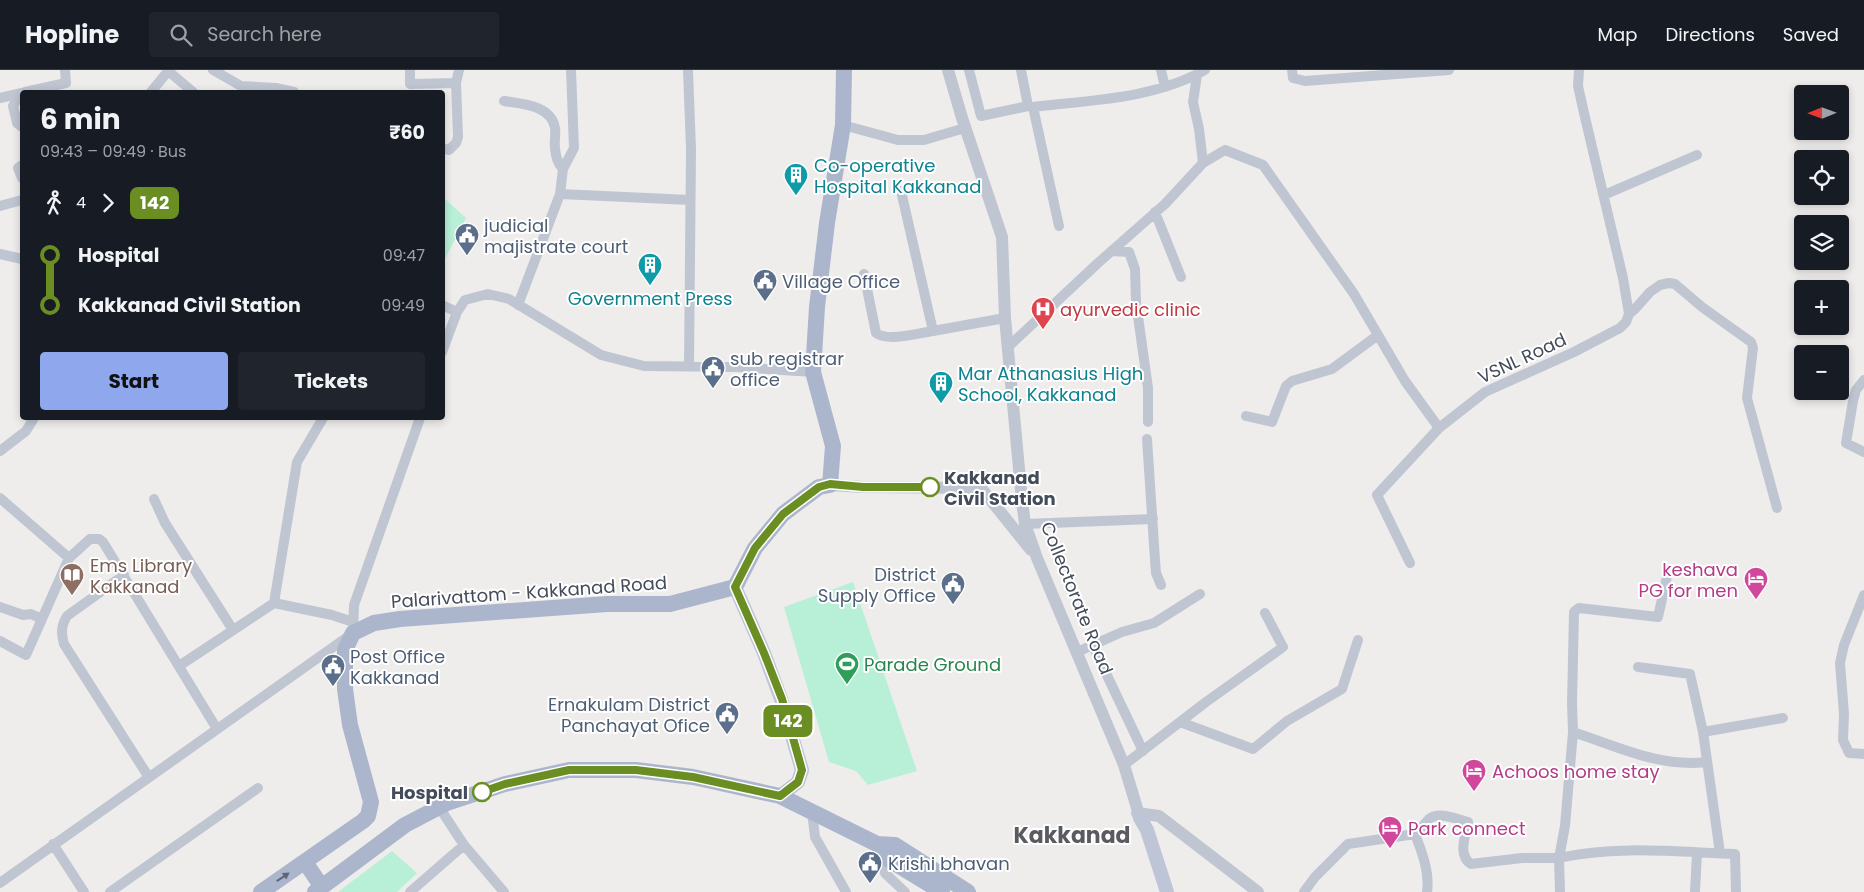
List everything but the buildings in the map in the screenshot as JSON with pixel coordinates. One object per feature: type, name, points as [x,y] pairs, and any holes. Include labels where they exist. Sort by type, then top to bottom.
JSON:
[{"type":"main road","points":[[780,796],[798,782],[802,770],[782,699],[735,587],[755,548],[783,514],[819,487],[830,484],[833,446],[813,372],[821,279],[843,125],[844,70]]},
{"type":"main road","name":"Palarivattom - Kakkanad Road","points":[[353,628],[400,619],[607,604],[670,604],[735,587]]},
{"type":"main road","points":[[261,892],[368,816],[370,809],[369,791],[355,747],[345,689],[345,650],[353,628]]},
{"type":"main road","points":[[305,862],[321,890],[405,825],[439,807],[505,784],[569,770],[636,770],[693,777],[780,796],[877,844],[896,845],[968,892]]},
{"type":"main road","points":[[1140,814],[1141,832],[1161,892]]},
{"type":"main road","name":"Collectorate Road","points":[[1140,814],[1167,892]]},
{"type":"main road","points":[[877,844],[886,858],[942,892]]},
{"type":"street","points":[[35,90],[66,83],[64,70]]},
{"type":"street","points":[[153,90],[168,70],[191,90]]},
{"type":"street","points":[[213,70],[241,86],[285,90]]},
{"type":"street","points":[[410,70],[410,84],[456,83]]},
{"type":"street","points":[[445,149],[449,150],[456,143],[458,137],[456,83],[459,70]]},
{"type":"street","points":[[518,305],[560,194],[563,169],[574,148],[570,70]]},
{"type":"street","points":[[688,70],[691,149],[690,366]]},
{"type":"street","name":"Collectorate Road","points":[[948,70],[965,128],[1002,237],[1005,318],[1025,524],[1037,558],[1124,765],[1140,814]]},
{"type":"street","points":[[969,70],[981,116],[1030,106],[1134,94],[1165,87],[1201,72]]},
{"type":"street","points":[[1021,70],[1059,226]]},
{"type":"street","points":[[1161,70],[1165,87]]},
{"type":"street","points":[[1292,70],[1293,78],[1305,81],[1449,70]]},
{"type":"street","points":[[1579,70],[1578,86],[1623,278],[1629,314]]},
{"type":"street","points":[[1201,72],[1193,102],[1199,129],[1203,163]]},
{"type":"street","points":[[0,98],[20,93]]},
{"type":"street","points":[[20,96],[13,106],[17,123],[20,125]]},
{"type":"street","points":[[504,101],[542,110],[551,118],[555,129],[554,142],[557,163],[563,169]]},
{"type":"street","points":[[843,125],[898,140],[924,140],[965,128]]},
{"type":"street","points":[[1008,347],[1155,212],[1203,163],[1225,150],[1263,165],[1354,294],[1405,381],[1439,428]]},
{"type":"street","points":[[1604,195],[1697,155]]},
{"type":"street","points":[[901,191],[934,331]]},
{"type":"street","points":[[560,194],[690,200]]},
{"type":"street","points":[[0,206],[20,201]]},
{"type":"street","points":[[1155,212],[1181,277]]},
{"type":"street","points":[[1112,251],[1129,252],[1135,269],[1136,302],[1148,388],[1148,422]]},
{"type":"street","points":[[0,254],[20,258]]},
{"type":"street","points":[[864,274],[876,333],[881,337],[934,331],[1005,318]]},
{"type":"street","name":"VSNL Road","points":[[1410,563],[1377,495],[1439,428],[1485,392],[1574,352],[1620,328],[1626,322],[1629,314],[1636,309],[1650,292],[1660,285],[1669,283],[1675,284],[1702,307],[1751,342],[1753,348],[1747,398],[1776,508]]},
{"type":"street","points":[[445,344],[457,312],[465,300],[488,294],[509,299],[601,355],[644,366],[736,366],[813,372]]},
{"type":"street","points":[[445,306],[457,312]]},
{"type":"street","points":[[1246,416],[1272,422],[1286,386],[1292,381],[1332,369],[1378,335]]},
{"type":"street","points":[[1864,380],[1856,390],[1846,442],[1864,452]]},
{"type":"street","points":[[0,451],[26,431],[33,420]]},
{"type":"street","points":[[274,603],[297,462],[322,420]]},
{"type":"street","points":[[353,628],[354,605],[419,420]]},
{"type":"street","points":[[1147,439],[1153,518],[1152,532],[1156,573],[1160,585]]},
{"type":"street","points":[[830,484],[863,487],[981,488],[1037,558]]},
{"type":"street","points":[[0,498],[69,558]]},
{"type":"street","points":[[154,499],[166,523],[233,630]]},
{"type":"street","points":[[1025,524],[1153,518]]},
{"type":"street","points":[[0,641],[26,655],[69,558],[90,539],[99,539],[103,542],[216,728]]},
{"type":"street","points":[[1560,892],[1559,858],[1573,732],[1572,695],[1575,610],[1579,608],[1658,617],[1668,572]]},
{"type":"street","points":[[124,576],[67,616],[62,636],[64,644],[148,776]]},
{"type":"street","points":[[1078,652],[1122,632],[1154,623],[1200,594]]},
{"type":"street","points":[[1864,595],[1844,645],[1840,664],[1844,714],[1843,740],[1849,753],[1864,754]]},
{"type":"street","points":[[179,666],[274,603],[332,615],[353,628]]},
{"type":"street","points":[[0,607],[23,615],[31,614],[42,619]]},
{"type":"street","points":[[1124,765],[1283,647],[1265,614]]},
{"type":"street","points":[[0,883],[353,628]]},
{"type":"street","points":[[1180,722],[1253,749],[1287,721],[1342,689],[1358,640]]},
{"type":"street","points":[[1093,646],[1143,751]]},
{"type":"street","points":[[1638,668],[1690,674],[1703,732],[1720,853]]},
{"type":"street","points":[[1703,732],[1783,718]]},
{"type":"street","points":[[1573,732],[1656,760],[1691,764],[1706,762]]},
{"type":"street","points":[[110,892],[258,788]]},
{"type":"street","points":[[439,807],[464,845],[504,892]]},
{"type":"street","points":[[812,812],[814,838],[846,892]]},
{"type":"street","points":[[1140,814],[1159,816],[1258,892]]},
{"type":"street","points":[[1304,892],[1315,877],[1348,844],[1415,834],[1423,828],[1429,819],[1435,816],[1444,816],[1468,822],[1463,850],[1464,857],[1471,864],[1522,858],[1559,858],[1629,851],[1735,854],[1736,892]]},
{"type":"street","points":[[1415,834],[1423,855],[1428,883],[1427,892]]},
{"type":"street","points":[[53,844],[84,892]]},
{"type":"street","points":[[877,844],[885,873],[905,892]]},
{"type":"street","points":[[410,892],[464,845]]},
{"type":"street","points":[[1695,892],[1697,853]]},
{"type":"green space","points":[[445,199],[466,218],[445,259]]},
{"type":"green space","name":"Parade Ground","points":[[853,582],[917,771],[868,785],[856,771],[829,762],[784,607]]},
{"type":"green space","points":[[392,851],[417,873],[397,892],[338,892]]},
{"type":"bus line","name":"142","points":[[482,792],[505,784],[569,770],[636,770],[693,777],[780,796],[798,782],[802,770],[782,699],[735,587],[745,566],[755,548],[783,514],[819,487],[830,484],[863,487],[930,487]]},
{"type":"place","name":"Co-operative Hospital Kakkanad","points":[[796,196]]},
{"type":"place","name":"judicial majistrate court","points":[[467,256]]},
{"type":"place","name":"Government Press","points":[[650,286]]},
{"type":"place","name":"Village Office","points":[[765,302]]},
{"type":"place","name":"ayurvedic clinic","points":[[1043,330]]},
{"type":"place","name":"sub registrar office","points":[[713,389]]},
{"type":"place","name":"Mar Athanasius High School, Kakkanad","points":[[941,404]]},
{"type":"place","name":"Kakkanad Civil Station","points":[[930,487]]},
{"type":"place","name":"Ems Library Kakkanad","points":[[72,596]]},
{"type":"place","name":"keshava PG for men","points":[[1756,600]]},
{"type":"place","name":"District Supply Office","points":[[953,605]]},
{"type":"place","name":"Parade Ground","points":[[847,685]]},
{"type":"place","name":"Post Office Kakkanad","points":[[333,687]]},
{"type":"place","name":"Ernakulam District Panchayat Ofice","points":[[727,735]]},
{"type":"place","name":"Hospital","points":[[482,792]]},
{"type":"place","name":"Achoos home stay","points":[[1474,792]]},
{"type":"place","name":"Park connect","points":[[1390,849]]},
{"type":"place","name":"Krishi bhavan","points":[[870,884]]},
{"type":"district","name":"Kakkanad","points":[[1072,835]]}]
